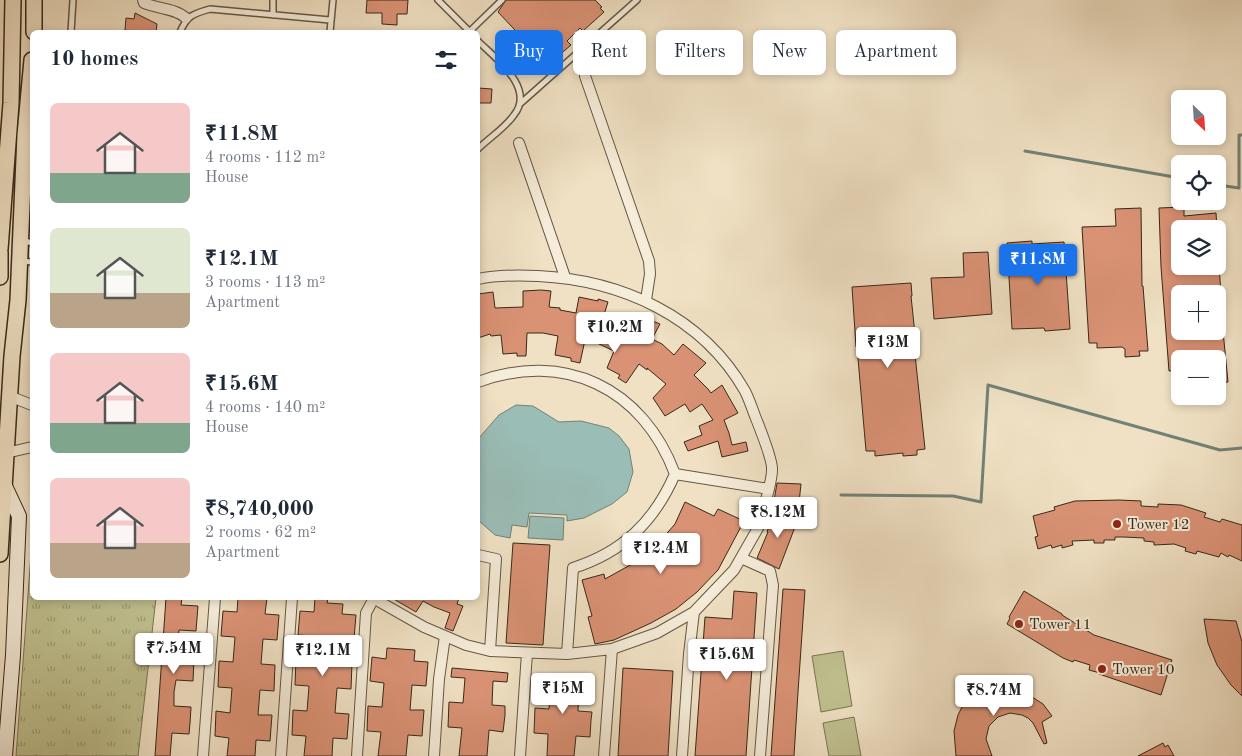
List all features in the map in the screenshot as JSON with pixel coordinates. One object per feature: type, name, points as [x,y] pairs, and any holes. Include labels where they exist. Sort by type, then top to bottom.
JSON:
[{"type":"main road","points":[[0,277],[4,144],[13,0]]},
{"type":"main road","points":[[34,0],[34,30]]},
{"type":"main road","points":[[0,554],[9,396],[26,261],[29,156],[26,135],[30,85]]},
{"type":"street","points":[[143,0],[144,3],[152,6],[179,12],[186,18]]},
{"type":"street","points":[[585,76],[649,261],[650,274],[646,300]]},
{"type":"street","points":[[519,143],[565,277]]},
{"type":"street","points":[[4,144],[29,156]]},
{"type":"street","points":[[378,600],[424,627],[466,645],[490,651],[527,654],[567,654],[612,649],[657,633],[694,612],[734,570],[758,528],[773,469],[746,392],[731,369],[710,345],[681,322],[646,300],[604,285],[565,277],[480,276]]},
{"type":"street","points":[[480,381],[506,374],[536,370],[567,374],[596,384],[623,400],[646,420],[663,446],[675,474],[669,488],[652,515],[631,538],[604,556],[573,568],[567,654]]},
{"type":"street","points":[[9,396],[30,404]]},
{"type":"street","points":[[6,453],[30,447]]},
{"type":"street","points":[[675,474],[769,489]]},
{"type":"street","points":[[4,484],[19,516],[13,655],[5,756]]},
{"type":"street","points":[[480,555],[496,559],[490,651]]},
{"type":"street","points":[[741,558],[770,572],[773,585],[760,756]]},
{"type":"street","points":[[203,756],[215,600]]},
{"type":"street","points":[[282,756],[292,600]]},
{"type":"street","points":[[357,756],[366,614],[374,600]]},
{"type":"street","points":[[682,756],[694,612]]},
{"type":"street","points":[[434,756],[439,680],[445,636]]},
{"type":"street","points":[[604,756],[612,649]]},
{"type":"street","points":[[520,756],[527,654]]},
{"type":"lane","points":[[71,30],[73,0]]},
{"type":"lane","points":[[273,0],[274,15]]},
{"type":"lane","points":[[330,30],[333,0]]},
{"type":"lane","points":[[438,0],[468,30]]},
{"type":"lane","points":[[472,30],[502,0]]},
{"type":"lane","points":[[480,147],[515,115],[521,103],[637,0]]},
{"type":"lane","points":[[181,30],[186,18],[197,12],[210,9],[330,20]]},
{"type":"lane","points":[[480,42],[515,81],[521,93],[521,103]]},
{"type":"green space","points":[[30,568],[30,600],[156,600],[138,756],[16,756]]},
{"type":"green space","points":[[843,651],[852,706],[821,712],[812,656]]},
{"type":"green space","points":[[854,717],[861,756],[829,756],[823,723]]},
{"type":"water","points":[[516,405],[533,406],[559,422],[581,421],[609,428],[619,436],[629,449],[633,472],[627,492],[612,504],[584,518],[567,521],[567,515],[529,513],[527,527],[512,525],[510,538],[495,535],[480,522],[480,437],[499,415]]},
{"type":"water","points":[[530,516],[564,518],[563,540],[528,538]]},
{"type":"building","points":[[367,0],[408,0],[407,14],[397,14],[397,25],[382,24],[382,13],[366,13]]},
{"type":"building","points":[[506,0],[595,0],[604,12],[584,30],[580,28],[573,30],[573,35],[567,41],[571,45],[563,52],[563,30],[515,30],[498,12]]},
{"type":"building","points":[[135,13],[157,24],[156,30],[125,30],[126,18],[134,19]]},
{"type":"building","points":[[480,88],[492,89],[491,103],[480,103]]},
{"type":"building","points":[[1141,208],[1142,286],[1148,351],[1139,351],[1140,356],[1125,357],[1125,349],[1122,347],[1097,348],[1097,343],[1089,343],[1082,227],[1116,226],[1115,209]]},
{"type":"building","points":[[1159,208],[1184,210],[1184,216],[1216,213],[1216,220],[1171,220],[1171,275],[1220,275],[1220,285],[1171,285],[1171,340],[1224,340],[1225,350],[1171,350],[1171,371],[1169,371],[1161,267]]},
{"type":"building","points":[[1032,241],[1032,244],[1064,242],[1070,329],[1045,331],[1044,328],[1012,329],[1007,243]]},
{"type":"building","points":[[988,252],[992,314],[934,319],[931,278],[964,277],[963,253]]},
{"type":"building","points":[[911,283],[916,344],[914,345],[925,449],[917,450],[917,455],[903,456],[903,453],[875,456],[875,451],[866,451],[852,287]]},
{"type":"building","points":[[523,291],[551,291],[549,307],[560,308],[560,310],[576,313],[579,297],[598,301],[598,299],[608,302],[603,318],[629,326],[635,314],[660,324],[652,339],[662,344],[674,355],[683,344],[706,363],[694,375],[711,393],[722,385],[738,413],[724,420],[732,445],[746,442],[748,451],[722,457],[718,441],[688,451],[684,442],[702,435],[699,426],[713,420],[702,404],[690,412],[685,404],[665,416],[653,398],[666,384],[647,368],[647,370],[639,364],[626,383],[618,378],[620,375],[607,368],[614,351],[597,343],[585,340],[580,363],[571,361],[571,358],[555,355],[558,336],[543,333],[527,333],[526,356],[517,356],[517,353],[503,354],[501,335],[491,336],[490,334],[480,337],[480,294],[493,292],[495,308],[523,307]]},
{"type":"building","points":[[1226,362],[1228,382],[1226,382]]},
{"type":"building","points":[[777,483],[801,484],[799,503],[774,501]]},
{"type":"building","points":[[1075,501],[1141,501],[1141,506],[1158,507],[1158,504],[1181,505],[1206,513],[1204,517],[1220,522],[1222,519],[1242,525],[1242,561],[1221,553],[1219,557],[1197,551],[1196,554],[1185,551],[1186,548],[1174,544],[1154,545],[1154,542],[1144,541],[1144,538],[1115,537],[1115,540],[1104,540],[1104,543],[1094,543],[1094,540],[1072,541],[1073,545],[1062,548],[1062,545],[1052,548],[1051,545],[1038,549],[1035,537],[1038,536],[1033,516],[1055,510],[1054,507]]},
{"type":"building","points":[[685,502],[714,516],[718,509],[744,521],[718,570],[697,592],[676,609],[614,640],[595,644],[588,617],[592,616],[582,580],[604,574],[605,579],[632,564],[655,547],[675,524]]},
{"type":"building","points":[[775,510],[798,519],[779,569],[757,558]]},
{"type":"building","points":[[513,543],[550,545],[543,645],[506,643]]},
{"type":"building","points":[[783,589],[805,590],[794,756],[771,756]]},
{"type":"building","points":[[734,591],[757,593],[746,756],[695,756],[705,617],[732,619]]},
{"type":"building","points":[[1024,591],[1094,635],[1172,660],[1161,695],[1089,670],[1090,665],[1063,658],[1007,624]]},
{"type":"building","points":[[166,600],[182,600],[181,605],[198,606],[196,631],[179,630],[178,641],[177,657],[194,658],[193,681],[176,680],[174,692],[174,706],[191,707],[189,734],[172,733],[170,756],[155,756]]},
{"type":"building","points":[[238,600],[267,600],[265,614],[279,615],[277,640],[263,639],[261,664],[275,665],[274,691],[260,690],[258,715],[272,715],[270,741],[256,740],[255,756],[227,756],[229,738],[215,736],[216,711],[230,713],[232,688],[218,687],[219,661],[233,662],[235,637],[221,636],[223,611],[237,612]]},
{"type":"building","points":[[315,600],[328,600],[327,603],[343,604],[342,614],[356,615],[354,639],[340,637],[338,662],[352,663],[351,689],[337,688],[335,713],[349,714],[347,739],[333,738],[332,756],[304,756],[306,736],[292,735],[293,710],[307,711],[309,686],[295,685],[296,659],[310,660],[312,636],[298,635],[300,611],[314,612]]},
{"type":"building","points":[[395,600],[458,600],[457,604],[463,606],[453,631],[445,628],[450,613],[423,601],[416,612]]},
{"type":"building","points":[[1204,619],[1236,621],[1242,642],[1242,696],[1231,685],[1217,665],[1208,643]]},
{"type":"building","points":[[387,648],[415,650],[414,661],[428,662],[426,686],[412,685],[410,710],[424,710],[422,736],[408,735],[406,756],[378,756],[381,732],[367,731],[368,706],[382,707],[384,683],[370,681],[372,657],[386,659]]},
{"type":"building","points":[[452,668],[508,673],[507,682],[493,681],[492,705],[505,706],[505,715],[503,732],[489,730],[487,756],[459,756],[462,728],[448,727],[449,702],[463,703],[465,678],[451,677]]},
{"type":"building","points":[[623,668],[673,671],[668,756],[618,756]]},
{"type":"building","points":[[538,675],[594,678],[593,687],[579,686],[578,711],[592,712],[590,737],[576,736],[574,756],[547,756],[548,734],[534,733],[535,708],[549,709],[551,685],[537,684]]},
{"type":"building","points":[[988,683],[991,688],[1009,685],[1010,688],[1021,689],[1021,693],[1029,695],[1043,704],[1052,716],[1042,722],[1047,743],[1044,744],[1033,723],[1028,718],[1010,713],[998,717],[989,726],[986,739],[992,756],[956,756],[954,731],[958,715],[974,693]]},
{"type":"building","points":[[1163,743],[1165,747],[1168,745],[1174,756],[1138,756]]},
{"type":"waterway","points":[[1226,186],[1239,188],[1239,135],[1242,135]]},
{"type":"waterway","points":[[1025,151],[1171,176]]},
{"type":"waterway","points":[[841,495],[953,496],[981,502],[988,385],[1220,450],[1242,448]]},
{"type":"place","name":"Tower 12","points":[[1117,524]]},
{"type":"place","name":"Tower 11","points":[[1019,624]]},
{"type":"place","name":"Tower 10","points":[[1102,669]]}]
